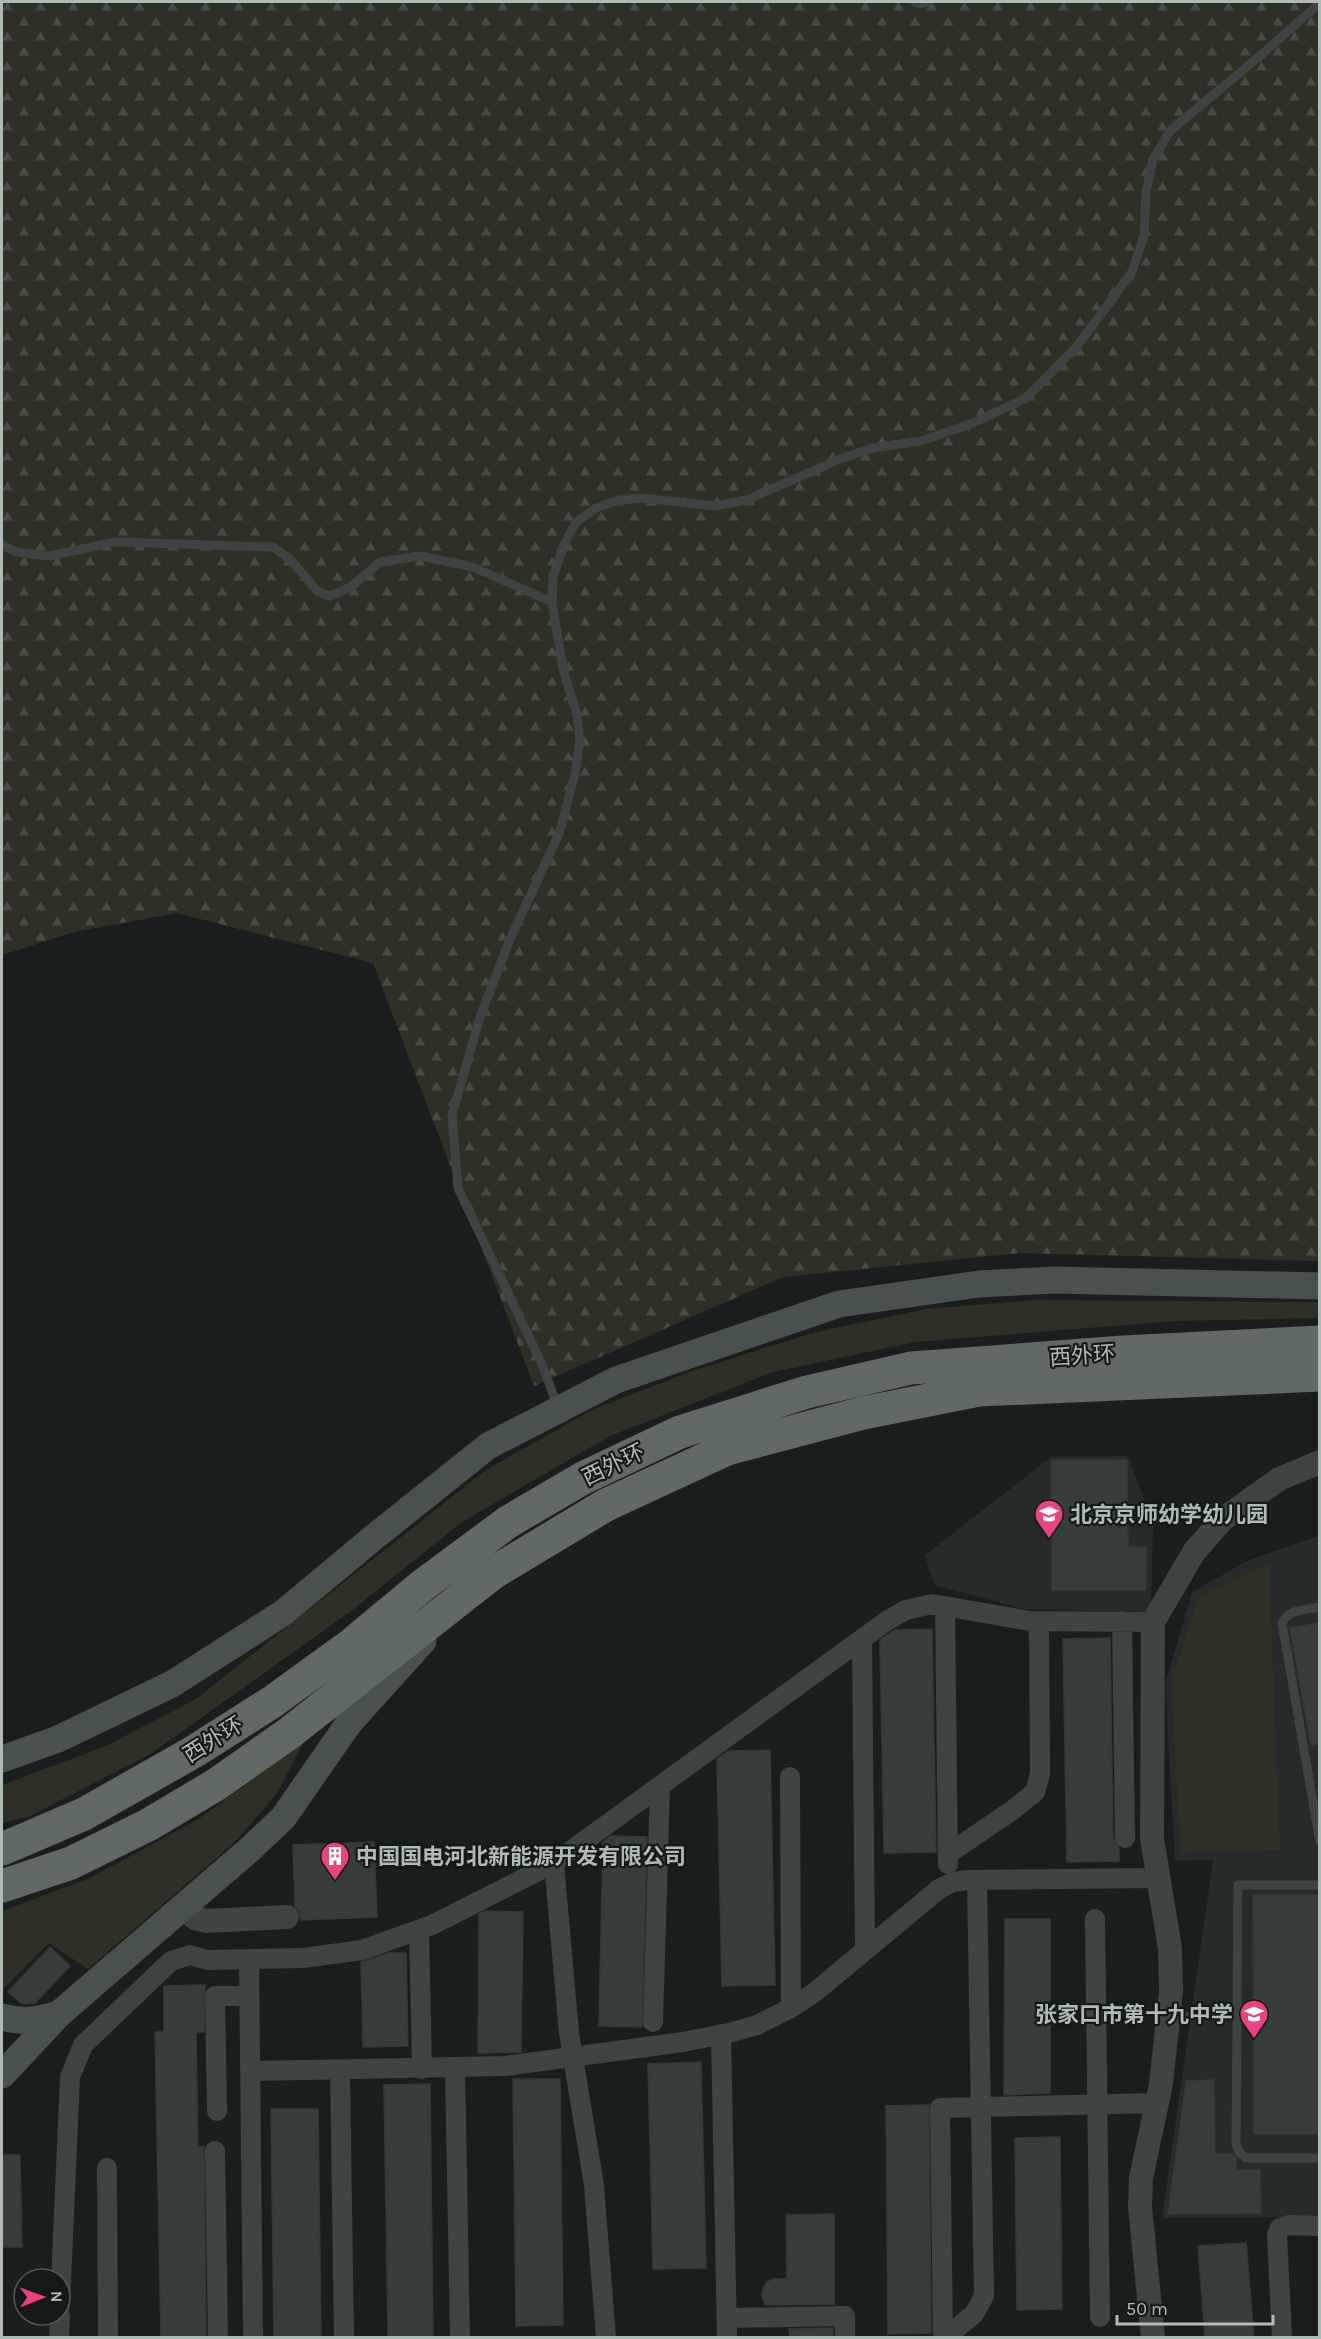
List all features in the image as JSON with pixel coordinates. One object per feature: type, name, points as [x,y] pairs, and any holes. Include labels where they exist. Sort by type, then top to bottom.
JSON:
[{"type":"highway","name":"西外环","points":[[2,1849],[84,1814],[195,1751],[272,1702],[352,1644],[423,1585],[508,1522],[583,1478],[680,1432],[807,1392],[911,1368],[1111,1353],[1320,1342]]},
{"type":"highway","name":"西外环","points":[[4,1885],[71,1863],[148,1825],[217,1784],[288,1734],[484,1580],[508,1564],[606,1505],[727,1449],[863,1413],[979,1390],[1320,1375]]},
{"type":"main road","points":[[8,1754],[58,1739],[172,1684],[283,1613],[488,1446],[616,1380],[839,1304],[979,1284],[1055,1280],[1320,1286]]},
{"type":"main road","points":[[2,2075],[59,2014],[283,1818],[349,1723],[426,1638],[508,1564]]},
{"type":"main road","points":[[2,2017],[18,2021],[36,2020],[59,2014]]},
{"type":"street","points":[[1153,2337],[1140,2207],[1141,2178],[1157,2103],[1169,2017],[1170,1949],[1152,1838],[1153,1622],[1194,1552],[1222,1520],[1279,1479],[1320,1462]]},
{"type":"street","points":[[62,2267],[70,2076],[83,2045],[171,1960],[190,1955],[207,1960],[303,1958],[362,1950],[432,1926],[554,1863],[888,1620],[906,1610],[932,1604],[1039,1621],[1153,1622]]},
{"type":"street","points":[[945,1606],[948,1885]]},
{"type":"street","points":[[948,1854],[1035,1792],[1040,1774],[1039,1621]]},
{"type":"street","points":[[1122,1622],[1125,1838]]},
{"type":"street","points":[[862,1641],[865,1950]]},
{"type":"street","points":[[790,1777],[791,2008]]},
{"type":"street","points":[[652,2022],[660,1787]]},
{"type":"street","points":[[554,1863],[569,2033],[594,2186],[606,2337]]},
{"type":"street","points":[[250,2071],[505,2066],[683,2042],[721,2034],[757,2025],[791,2008],[815,1992],[939,1888],[977,1880],[1159,1878]]},
{"type":"street","points":[[944,2337],[974,2314],[984,2296],[977,1880]]},
{"type":"street","points":[[183,1907],[195,1918],[207,1921],[287,1917]]},
{"type":"street","points":[[1095,1919],[1100,2317]]},
{"type":"street","points":[[419,1930],[422,2068]]},
{"type":"street","points":[[249,1959],[253,2337]]},
{"type":"street","points":[[216,2111],[215,1996],[249,1996]]},
{"type":"street","points":[[721,2034],[727,2328],[845,2316],[845,2337]]},
{"type":"street","points":[[455,2068],[460,2337]]},
{"type":"street","points":[[340,2070],[344,2337]]},
{"type":"street","points":[[944,2337],[940,2108],[1157,2103]]},
{"type":"street","points":[[215,2151],[218,2337]]},
{"type":"street","points":[[107,2168],[108,2337]]},
{"type":"street","points":[[1282,2337],[1277,2235],[1280,2228],[1289,2225],[1320,2226]]},
{"type":"lane","points":[[915,2],[921,4],[926,2]]},
{"type":"lane","points":[[558,1410],[542,1364],[458,1188],[452,1115],[480,1017],[511,937],[559,834],[575,774],[580,740],[578,715],[564,669],[552,602],[553,577],[563,547],[576,522],[596,508],[619,500],[642,498],[715,506],[747,500],[840,459],[873,448],[921,441],[973,423],[1026,398],[1078,345],[1132,272],[1144,236],[1146,192],[1153,159],[1170,131],[1262,55],[1320,3]]},
{"type":"lane","points":[[2,545],[16,552],[49,556],[116,542],[273,548],[291,560],[317,591],[330,596],[351,587],[380,562],[420,556],[473,567],[552,602]]},
{"type":"lane","points":[[1320,1607],[1291,1613],[1282,1623],[1320,1842]]},
{"type":"lane","points":[[1320,1885],[1238,1885],[1236,2145],[1239,2152],[1246,2157],[1320,2158]]},
{"type":"lane","points":[[1169,2017],[1237,2015]]},
{"type":"shaded area","name":"北京京师幼学幼儿园","points":[[1128,1456],[1153,1523],[1151,1612],[1024,1609],[934,1585],[925,1555],[1051,1457]]},
{"type":"shaded area","name":"张家口市第十九中学","points":[[1319,1536],[1319,2217],[1162,2218],[1213,1860],[1175,1861],[1165,1685],[1192,1592],[1249,1560]]},
{"type":"green space","points":[[2,2],[1319,2],[1319,1261],[1020,1253],[783,1277],[534,1386],[373,963],[177,913],[74,932],[2,955]]},
{"type":"green space","points":[[1035,1300],[1319,1302],[1319,1318],[1176,1321],[915,1342],[773,1372],[610,1436],[462,1522],[351,1611],[149,1755],[30,1816],[2,1823],[2,1785],[106,1746],[196,1699],[486,1470],[594,1409],[692,1371],[816,1332],[927,1309]]},
{"type":"green space","points":[[1269,1563],[1280,1850],[1181,1853],[1171,1685],[1198,1597]]},
{"type":"green space","points":[[303,1743],[278,1792],[237,1840],[88,1969],[49,1943],[2,1990],[2,1911],[90,1878],[197,1820]]},
{"type":"building","points":[[1051,1460],[1127,1460],[1128,1547],[1146,1547],[1146,1590],[1052,1590]]},
{"type":"building","points":[[1320,1623],[1320,1744],[1311,1745],[1290,1628]]},
{"type":"building","points":[[932,1629],[936,1852],[884,1853],[880,1640],[895,1630]]},
{"type":"building","points":[[1110,1638],[1113,1838],[1119,1848],[1119,1861],[1067,1862],[1063,1639]]},
{"type":"building","points":[[770,1750],[775,1985],[722,1986],[717,1759],[728,1751]]},
{"type":"building","points":[[611,1836],[647,1837],[642,2027],[599,2026],[603,1842]]},
{"type":"building","name":"中国国电河北新能源开发有限公司","points":[[374,1842],[377,1917],[301,1920],[299,1910],[295,1906],[293,1845]]},
{"type":"building","points":[[1253,1895],[1320,1895],[1320,2134],[1254,2134]]},
{"type":"building","points":[[485,1911],[523,1912],[521,2052],[478,2053],[479,1914]]},
{"type":"building","points":[[1005,1919],[1050,1919],[1050,2093],[1004,2095]]},
{"type":"building","points":[[50,1947],[70,1966],[35,2003],[22,2004],[8,1992]]},
{"type":"building","points":[[389,1953],[406,1953],[408,2046],[363,2047],[361,1962]]},
{"type":"building","points":[[205,1985],[204,2032],[196,2032],[198,2147],[204,2147],[206,2337],[161,2337],[155,2032],[164,2032],[164,1986]]},
{"type":"building","points":[[701,2062],[706,2268],[653,2269],[648,2064]]},
{"type":"building","points":[[513,2079],[560,2079],[563,2325],[516,2326]]},
{"type":"building","points":[[1214,2080],[1215,2154],[1232,2154],[1236,2158],[1236,2170],[1260,2170],[1261,2213],[1168,2214],[1186,2081]]},
{"type":"building","points":[[430,2084],[433,2337],[388,2337],[384,2085]]},
{"type":"building","points":[[929,2105],[931,2333],[888,2334],[886,2106]]},
{"type":"building","points":[[271,2109],[318,2109],[321,2337],[274,2337]]},
{"type":"building","points":[[1060,2137],[1062,2309],[1017,2310],[1015,2138]]},
{"type":"building","points":[[2,2155],[20,2155],[22,2247],[2,2247]]},
{"type":"building","points":[[834,2214],[834,2304],[765,2305],[762,2296],[767,2282],[773,2279],[787,2279],[786,2215]]},
{"type":"building","points":[[1246,2243],[1254,2337],[1205,2337],[1198,2246]]},
{"type":"building","points":[[833,2328],[833,2337],[790,2337],[789,2329]]},
{"type":"place","name":"北京京师幼学幼儿园","points":[[1049,1540]]},
{"type":"place","name":"中国国电河北新能源开发有限公司","points":[[335,1882]]},
{"type":"place","name":"张家口市第十九中学","points":[[1254,2040]]}]
